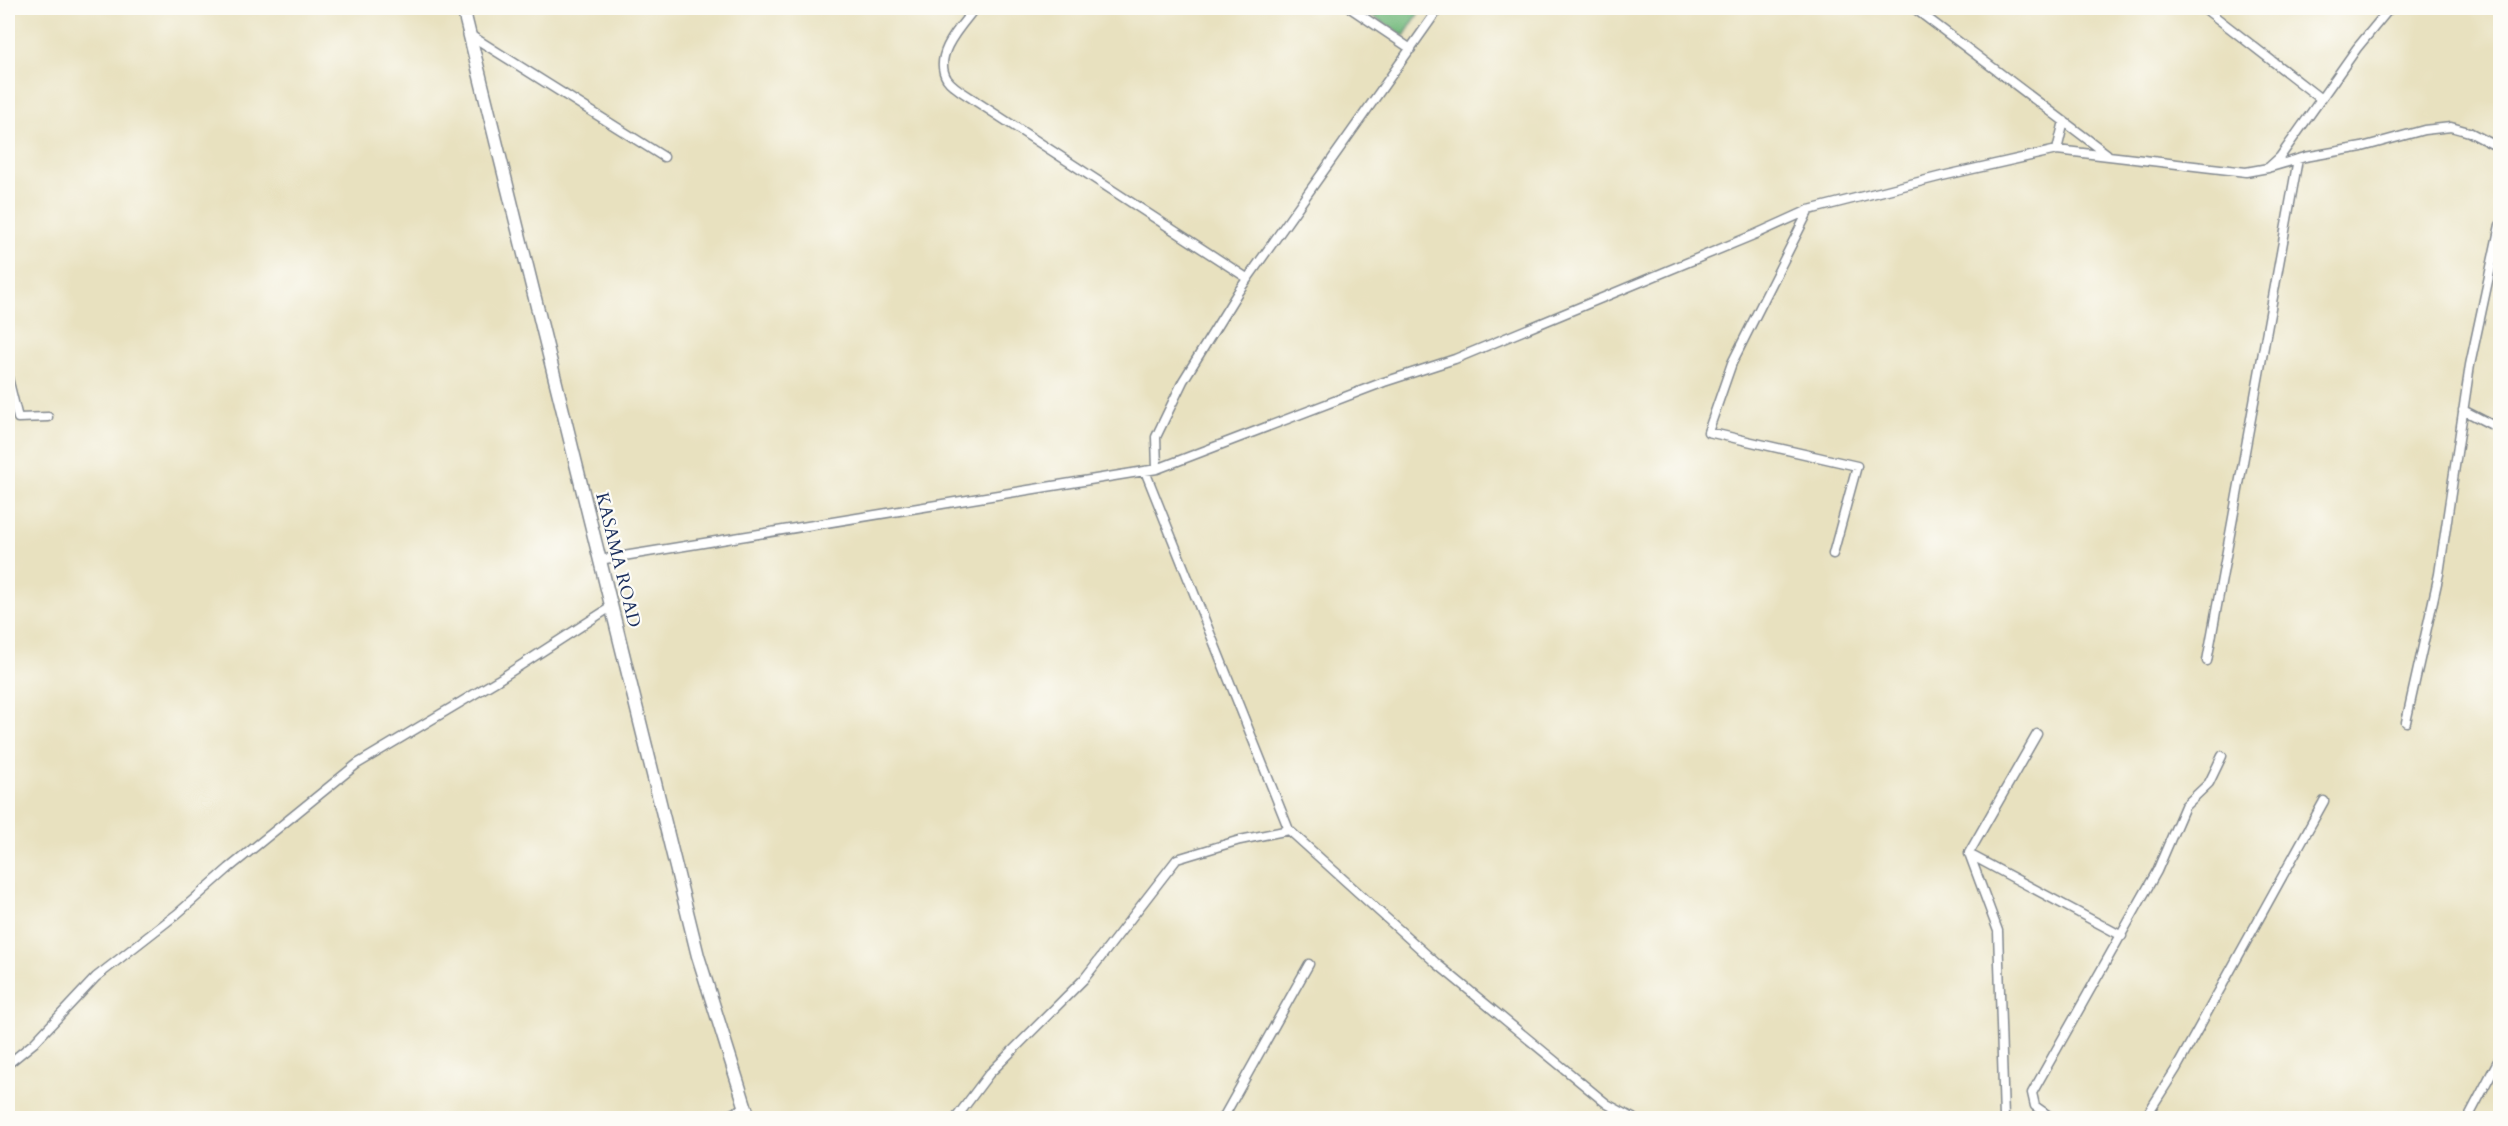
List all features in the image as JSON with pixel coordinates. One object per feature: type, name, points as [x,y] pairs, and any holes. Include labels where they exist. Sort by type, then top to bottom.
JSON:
[{"type":"street","name":"KASAMA ROAD","points":[[463,8],[698,956],[747,1113]]},
{"type":"street","points":[[975,8],[952,39],[943,62],[948,79],[977,102],[1247,278]]},
{"type":"street","points":[[1350,8],[1411,50]]},
{"type":"street","points":[[1157,470],[1156,437],[1164,416],[1183,381],[1247,278],[1439,8]]},
{"type":"street","points":[[1914,8],[2108,154]]},
{"type":"street","points":[[2204,8],[2322,99]]},
{"type":"street","points":[[2268,168],[2280,157],[2386,9]]},
{"type":"street","points":[[470,35],[664,157]]},
{"type":"street","points":[[2057,150],[2064,121]]},
{"type":"street","points":[[598,560],[1157,470],[1384,382],[1455,359],[1809,210],[1931,178],[2057,150],[2108,154],[2246,172],[2362,147],[2424,130],[2451,127],[2469,132],[2500,148]]},
{"type":"street","points":[[2207,661],[2298,159]]},
{"type":"street","points":[[1809,210],[1732,363],[1708,432],[1857,466],[1833,554]]},
{"type":"street","points":[[2406,722],[2439,574],[2470,365],[2500,225]]},
{"type":"street","points":[[8,378],[18,418],[48,417]]},
{"type":"street","points":[[2463,410],[2500,429]]},
{"type":"street","points":[[1145,471],[1289,830],[1436,963],[1606,1104],[1633,1119]]},
{"type":"street","points":[[8,1064],[34,1043],[96,976],[177,914],[229,868],[357,764],[498,680],[611,608]]},
{"type":"street","points":[[1969,854],[2037,735]]},
{"type":"street","points":[[2052,1119],[2035,1106],[2032,1093],[2157,871],[2185,806],[2209,783],[2222,756]]},
{"type":"street","points":[[2145,1119],[2176,1069],[2324,801]]},
{"type":"street","points":[[956,1119],[989,1074],[1084,979],[1177,860],[1240,840],[1289,830]]},
{"type":"street","points":[[1969,854],[2122,936]]},
{"type":"street","points":[[1969,854],[1998,931],[2004,1119]]},
{"type":"street","points":[[1223,1119],[1309,964]]},
{"type":"street","points":[[2468,1119],[2500,1056]]},
{"type":"street","points":[[722,1119],[747,1113]]},
{"type":"green space","points":[[1360,8],[1422,8],[1404,36]]}]
